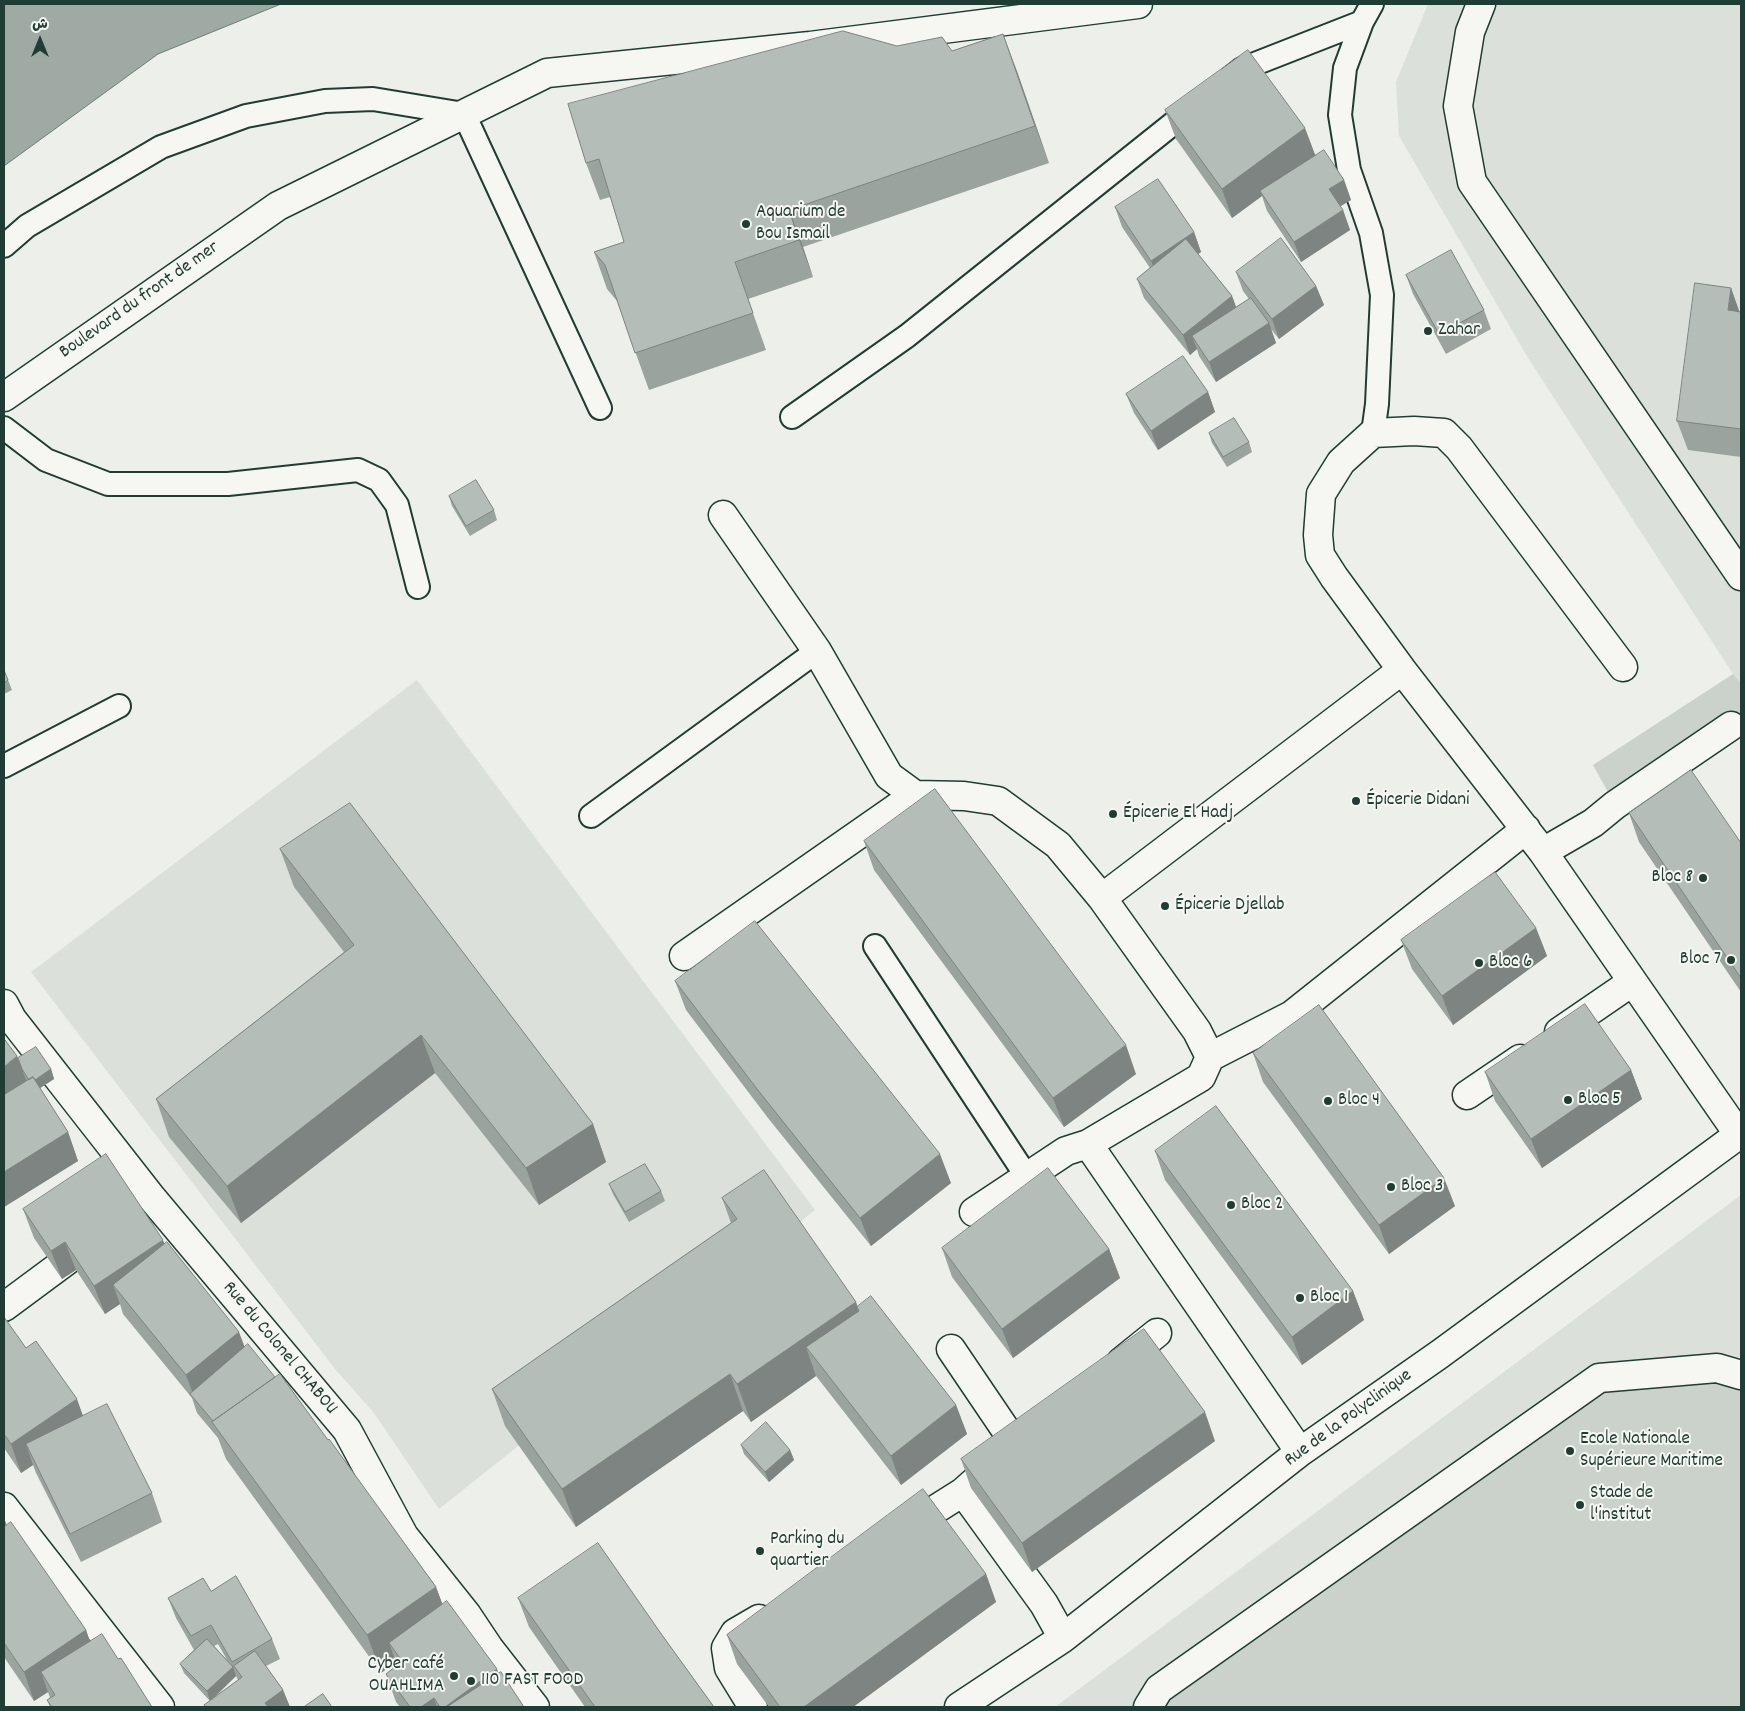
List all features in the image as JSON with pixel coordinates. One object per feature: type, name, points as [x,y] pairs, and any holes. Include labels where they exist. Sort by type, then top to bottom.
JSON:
[{"type":"street","name":"Boulevard du front de mer","points":[[4,397],[278,206],[547,73],[810,46],[1138,4]]},
{"type":"street","points":[[1481,4],[1470,32],[1458,106],[1472,182],[1741,576]]},
{"type":"street","points":[[1623,667],[1459,448],[1444,433],[1414,431],[1373,433],[1341,462],[1321,494],[1318,535],[1320,555],[1402,670],[1543,852],[1740,1134]]},
{"type":"street","points":[[723,515],[817,651],[888,776],[915,795],[964,796],[998,801],[1058,845],[1102,898],[1197,1031],[1210,1057]]},
{"type":"street","points":[[1102,898],[1402,670]]},
{"type":"street","points":[[1543,852],[1593,823],[1615,805],[1731,726]]},
{"type":"street","points":[[684,956],[915,795]]},
{"type":"street","points":[[974,1212],[1066,1151],[1088,1144],[1201,1077],[1210,1057],[1292,1015],[1526,829]]},
{"type":"street","points":[[1467,1095],[1632,982]]},
{"type":"street","name":"Rue du Colonel CHABOU","points":[[6,1016],[144,1204],[347,1430],[404,1536],[468,1615],[489,1648],[535,1707]]},
{"type":"street","name":"Rue de la Polyclinique","points":[[959,1707],[1063,1638],[1300,1452],[1440,1354],[1740,1134]]},
{"type":"street","points":[[1088,1144],[1300,1452]]},
{"type":"street","points":[[4,1307],[105,1232]]},
{"type":"street","points":[[1102,1376],[1157,1333]]},
{"type":"street","points":[[888,1539],[964,1492],[1024,1439],[952,1348]]},
{"type":"street","points":[[1148,1707],[1159,1689],[1599,1378],[1716,1368],[1741,1375]]},
{"type":"street","points":[[964,1492],[1044,1604],[1063,1638]]},
{"type":"street","points":[[4,1507],[160,1707]]},
{"type":"street","points":[[754,1707],[729,1668],[726,1648],[736,1633],[778,1607]]},
{"type":"lane","points":[[792,416],[907,336],[1242,69],[1367,13]]},
{"type":"lane","points":[[1367,13],[1346,68],[1340,115],[1349,170],[1371,233],[1382,295],[1377,404],[1373,433]]},
{"type":"lane","points":[[4,246],[27,226],[161,147],[246,116],[325,101],[373,99],[464,114],[600,408]]},
{"type":"lane","points":[[4,428],[46,460],[108,484],[228,484],[358,470],[379,480],[397,505],[418,587]]},
{"type":"lane","points":[[591,816],[817,651]]},
{"type":"lane","points":[[4,766],[119,706]]},
{"type":"lane","points":[[876,946],[1027,1177]]},
{"type":"shaded area","points":[[4,4],[281,4],[158,54],[4,166]]},
{"type":"shaded area","points":[[1428,4],[1741,4],[1741,683],[1733,674],[1528,358],[1399,136],[1396,82]]},
{"type":"shaded area","points":[[1733,674],[1741,683],[1741,735],[1615,805],[1593,765]]},
{"type":"shaded area","points":[[417,680],[815,1210],[439,1509],[374,1413],[335,1369],[31,972]]},
{"type":"shaded area","name":"Stade de l'institut","points":[[1741,1195],[1741,1707],[1055,1707]]},
{"type":"shaded area","name":"Stade de l'institut","points":[[1741,1374],[1741,1707],[1148,1707],[1599,1378]]},
{"type":"building","name":"Aquarium de Bou Ismail","points":[[843,31],[897,46],[942,37],[952,51],[1003,34],[1035,126],[789,210],[799,240],[735,262],[753,313],[635,353],[605,265],[594,252],[624,242],[599,159],[586,163],[568,104]]},
{"type":"building","points":[[1248,50],[1305,128],[1222,189],[1165,110]]},
{"type":"building","points":[[1324,150],[1344,180],[1329,189],[1343,210],[1294,242],[1260,191]]},
{"type":"building","points":[[1158,179],[1194,232],[1151,261],[1115,207]]},
{"type":"building","points":[[1281,238],[1316,286],[1272,319],[1236,272]]},
{"type":"building","points":[[1186,239],[1232,296],[1183,335],[1137,279]]},
{"type":"building","points":[[1451,250],[1484,310],[1439,334],[1406,275]]},
{"type":"building","points":[[1695,283],[1731,288],[1728,310],[1741,312],[1741,429],[1677,421]]},
{"type":"building","points":[[1251,298],[1269,323],[1209,362],[1192,336]]},
{"type":"building","points":[[1183,356],[1208,392],[1151,431],[1126,394]]},
{"type":"building","points":[[1234,418],[1249,442],[1223,457],[1209,433]]},
{"type":"building","points":[[476,480],[494,510],[466,526],[449,496]]},
{"type":"building","points":[[4,670],[8,680],[4,683]]},
{"type":"building","name":"Bloc 8","points":[[1691,770],[1741,843],[1741,978],[1629,813]]},
{"type":"building","points":[[935,789],[1126,1045],[1053,1098],[864,841]]},
{"type":"building","points":[[350,803],[593,1124],[526,1168],[421,1035],[227,1186],[156,1099],[354,945],[280,849]]},
{"type":"building","points":[[1495,872],[1536,928],[1442,996],[1401,940]]},
{"type":"building","points":[[755,921],[940,1154],[860,1218],[757,1089],[675,981]]},
{"type":"building","points":[[1585,1004],[1631,1070],[1531,1139],[1485,1072]]},
{"type":"building","points":[[1319,1005],[1444,1178],[1379,1225],[1253,1053]]},
{"type":"building","points":[[4,1041],[17,1056],[4,1067]]},
{"type":"building","points":[[36,1047],[51,1069],[35,1080],[33,1077],[29,1080],[18,1058]]},
{"type":"building","points":[[33,1077],[68,1132],[4,1172],[4,1095]]},
{"type":"building","points":[[1216,1106],[1353,1291],[1292,1337],[1155,1151]]},
{"type":"building","points":[[106,1154],[163,1240],[94,1286],[65,1242],[51,1251],[23,1209]]},
{"type":"building","points":[[645,1164],[661,1191],[625,1212],[609,1184]]},
{"type":"building","points":[[1048,1168],[1109,1249],[1002,1329],[942,1248]]},
{"type":"building","points":[[764,1170],[856,1302],[737,1384],[730,1374],[562,1489],[492,1389],[737,1219],[722,1198]]},
{"type":"building","points":[[167,1242],[239,1332],[186,1375],[113,1285]]},
{"type":"building","points":[[871,1296],[956,1405],[891,1456],[806,1347],[859,1311],[857,1307]]},
{"type":"building","points":[[4,1317],[26,1348],[36,1341],[77,1399],[11,1444],[4,1434]]},
{"type":"building","points":[[1144,1329],[1205,1412],[1022,1543],[961,1459]]},
{"type":"building","points":[[248,1344],[275,1377],[213,1421],[190,1394]]},
{"type":"building","points":[[280,1374],[436,1587],[367,1635],[212,1422]]},
{"type":"building","points":[[107,1404],[152,1493],[70,1534],[26,1444]]},
{"type":"building","points":[[766,1422],[790,1450],[765,1472],[741,1445]]},
{"type":"building","points":[[923,1489],[986,1574],[804,1707],[780,1707],[727,1635]]},
{"type":"building","points":[[11,1522],[86,1630],[24,1672],[4,1643],[4,1527]]},
{"type":"building","points":[[598,1543],[714,1707],[595,1707],[518,1598]]},
{"type":"building","points":[[236,1576],[272,1639],[232,1662],[211,1625],[191,1636],[168,1598],[203,1578],[211,1591]]},
{"type":"building","points":[[447,1601],[497,1669],[445,1707],[440,1707],[434,1698],[421,1707],[410,1707],[386,1674],[402,1661],[389,1643]]},
{"type":"building","points":[[102,1634],[118,1659],[121,1658],[152,1707],[52,1707],[47,1700],[55,1695],[41,1672]]},
{"type":"building","points":[[207,1639],[233,1667],[207,1691],[180,1664]]},
{"type":"building","points":[[255,1651],[283,1690],[265,1703],[268,1707],[205,1707],[204,1705],[242,1677],[234,1666]]},
{"type":"building","points":[[501,1672],[524,1707],[447,1707]]},
{"type":"building","points":[[323,1694],[332,1707],[304,1707]]},
{"type":"place","name":"Aquarium de Bou Ismail","points":[[746,224]]},
{"type":"place","name":"Zahar","points":[[1428,331]]},
{"type":"place","name":"Épicerie Didani","points":[[1356,801]]},
{"type":"place","name":"Épicerie El Hadj","points":[[1113,814]]},
{"type":"place","name":"Bloc 8","points":[[1703,878]]},
{"type":"place","name":"Épicerie Djellab","points":[[1165,906]]},
{"type":"place","name":"Bloc 7","points":[[1731,960]]},
{"type":"place","name":"Bloc 6","points":[[1479,963]]},
{"type":"place","name":"Bloc 5","points":[[1568,1100]]},
{"type":"place","name":"Bloc 4","points":[[1328,1101]]},
{"type":"place","name":"Bloc 3","points":[[1391,1187]]},
{"type":"place","name":"Bloc 2","points":[[1231,1205]]},
{"type":"place","name":"Bloc 1","points":[[1300,1298]]},
{"type":"place","name":"Ecole Nationale Supérieure Maritime","points":[[1570,1451]]},
{"type":"place","name":"Stade de l'institut","points":[[1580,1505]]},
{"type":"place","name":"Parking du quartier","points":[[760,1551]]},
{"type":"place","name":"Cyber café OUAHLIMA","points":[[454,1676]]},
{"type":"place","name":"110 FAST FOOD","points":[[471,1681]]}]
